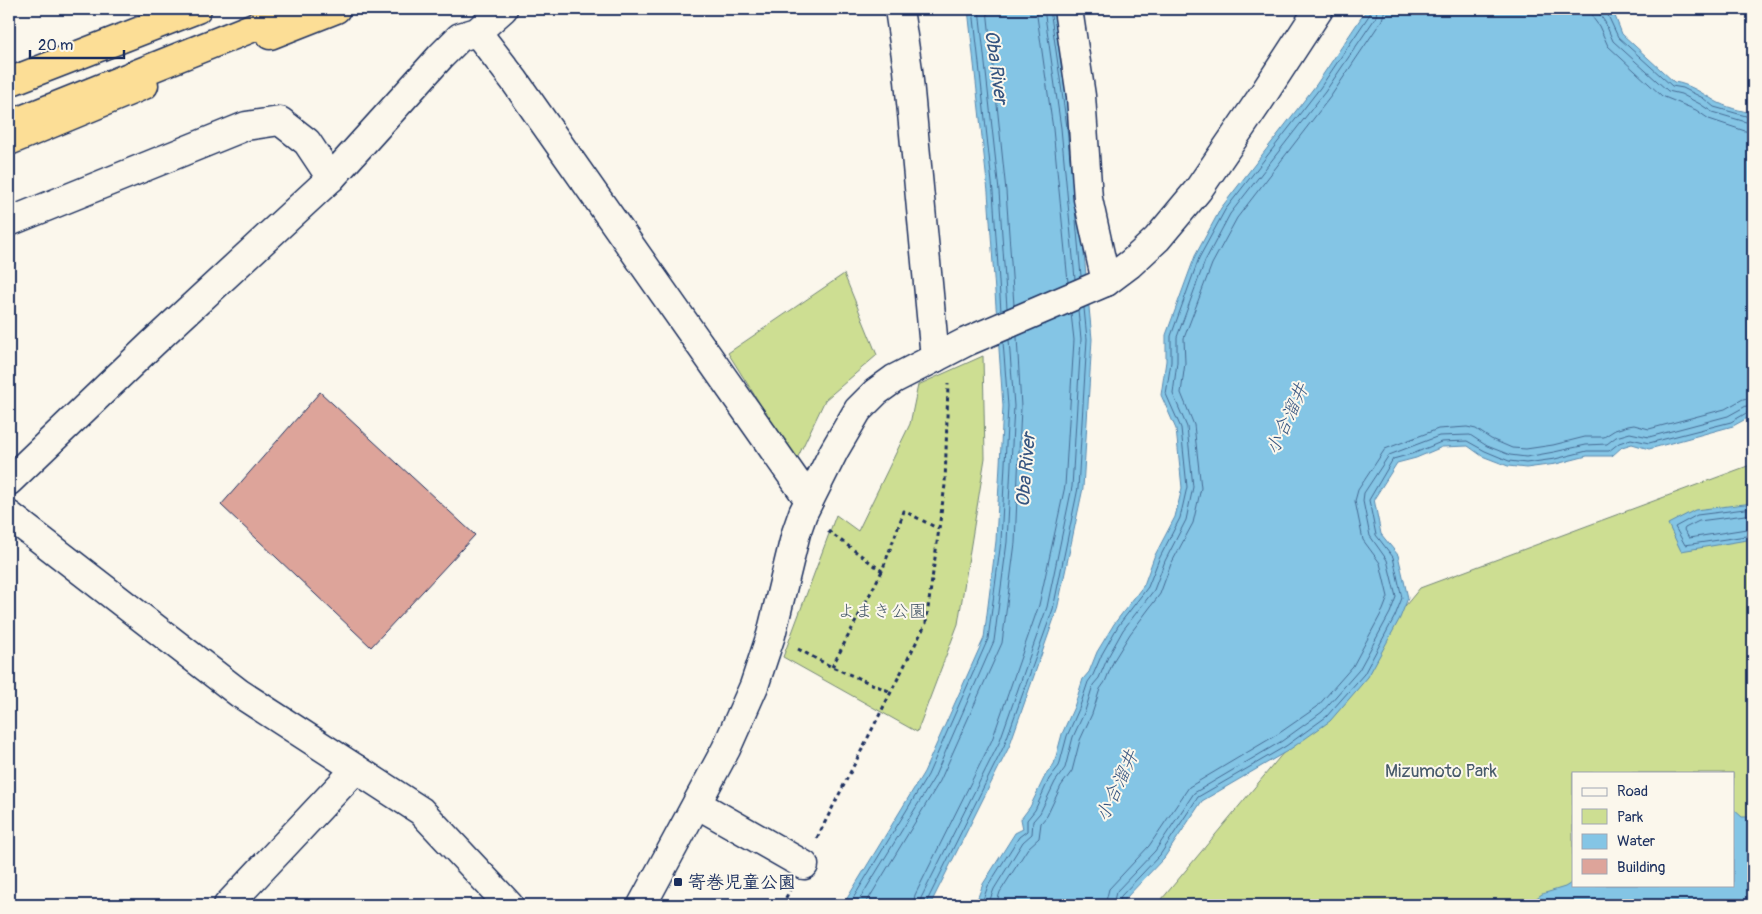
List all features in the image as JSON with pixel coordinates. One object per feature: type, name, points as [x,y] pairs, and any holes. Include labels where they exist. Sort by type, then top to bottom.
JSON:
[{"type":"highway","points":[[9,70],[165,9]]},
{"type":"highway","points":[[9,82],[197,9]]},
{"type":"highway","points":[[9,125],[299,9]]},
{"type":"highway","points":[[9,142],[167,76],[336,9]]},
{"type":"street","points":[[9,481],[153,343],[331,178],[460,37],[477,32],[503,9]]},
{"type":"street","points":[[899,9],[950,351]]},
{"type":"street","points":[[1068,9],[1081,96],[1088,199],[1101,285]]},
{"type":"street","points":[[642,905],[726,749],[750,695],[771,635],[796,533],[806,506],[858,410],[876,392],[894,380],[950,351],[1101,285],[1130,264],[1157,239],[1198,190],[1319,9]]},
{"type":"street","points":[[477,32],[514,80],[806,506]]},
{"type":"street","points":[[9,222],[246,126],[280,120],[307,142],[331,178]]},
{"type":"street","points":[[9,515],[239,693],[421,811],[510,905]]},
{"type":"street","points":[[228,905],[356,769]]},
{"type":"street","points":[[697,804],[804,865]]},
{"type":"path","points":[[782,905],[926,623],[945,485],[950,351]]},
{"type":"path","points":[[806,506],[882,571]]},
{"type":"path","points":[[832,667],[882,571],[904,511],[939,529]]},
{"type":"path","points":[[771,635],[832,667],[891,692]]},
{"type":"green space","points":[[844,274],[877,355],[825,400],[796,461],[728,353]]},
{"type":"green space","name":"よまき公園","points":[[983,356],[985,458],[958,624],[917,732],[783,657],[836,515],[858,531],[910,424],[918,385]]},
{"type":"green space","name":"Mizumoto Park","points":[[1753,464],[1753,905],[1157,905],[1420,588]]},
{"type":"water","name":"Oba River","points":[[968,9],[1055,9],[1072,126],[1092,339],[1083,488],[1057,610],[1009,747],[930,905],[843,905],[924,772],[984,638],[996,541],[1003,406],[988,192]]},
{"type":"water","name":"小合溜井","points":[[1367,9],[1609,9],[1615,16],[1622,34],[1674,82],[1690,87],[1723,105],[1753,113],[1753,415],[1733,426],[1649,449],[1632,444],[1622,447],[1612,456],[1587,456],[1556,464],[1526,468],[1508,466],[1482,456],[1468,446],[1442,447],[1416,458],[1397,463],[1374,499],[1381,534],[1398,555],[1408,598],[1400,618],[1368,677],[1330,721],[1289,750],[1202,801],[1164,858],[1125,899],[1124,905],[975,905],[983,884],[1015,833],[1023,829],[1021,819],[1030,807],[1045,776],[1054,764],[1062,734],[1074,707],[1083,679],[1089,672],[1097,652],[1114,624],[1144,585],[1154,557],[1175,517],[1182,488],[1176,429],[1161,395],[1166,361],[1166,335],[1195,256],[1221,208],[1316,85]]},
{"type":"water","points":[[1753,503],[1753,539],[1681,551],[1668,524],[1695,510]]},
{"type":"water","points":[[1734,810],[1742,817],[1753,819],[1753,905],[1527,905],[1542,894],[1565,887],[1572,883],[1572,886],[1734,886]]},
{"type":"building","points":[[320,392],[475,535],[371,647],[221,505]]},
{"type":"place","name":"寄巻児童公園","points":[[678,882]]}]
